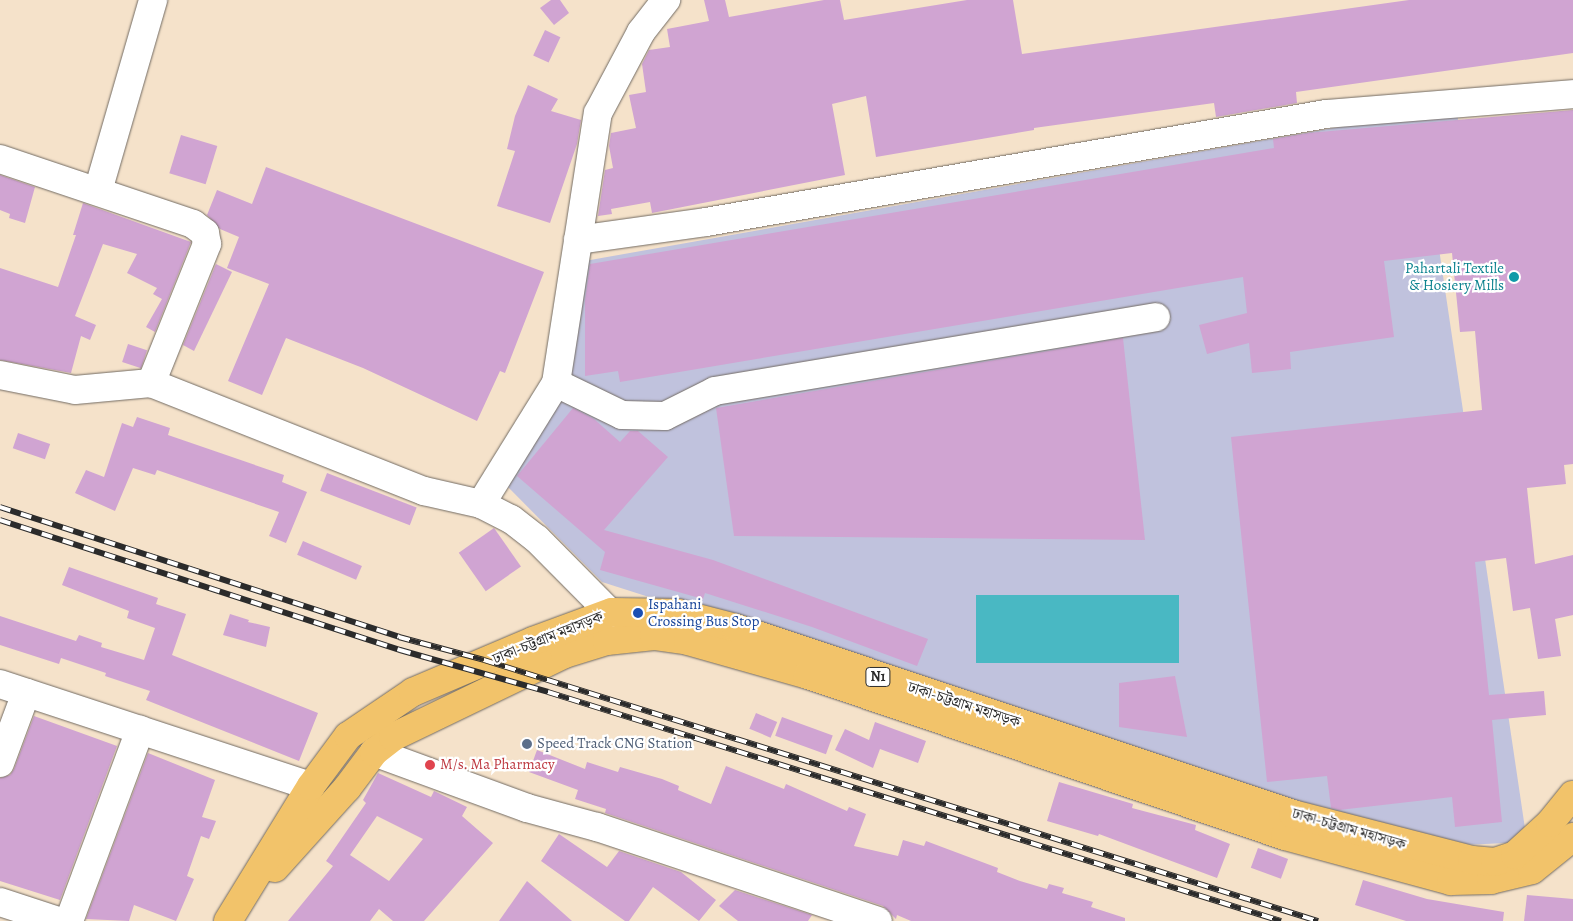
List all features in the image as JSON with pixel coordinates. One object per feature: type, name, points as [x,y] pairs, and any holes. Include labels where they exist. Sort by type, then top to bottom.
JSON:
[{"type":"highway","name":"ঢাকা-চট্টগ্রাম মহাসড়ক","points":[[234,919],[250,887],[311,786],[348,736],[388,707],[413,692],[533,641],[612,612],[678,613],[736,628],[1293,814],[1472,860],[1495,862],[1515,854],[1550,823],[1573,794]]},
{"type":"highway","name":"ঢাকা-চট্টগ্রাম মহাসড়ক","points":[[250,887],[280,863],[347,788],[374,752],[393,737],[565,654],[607,641],[654,636],[688,641],[808,675],[1284,836],[1451,881],[1490,880],[1532,870],[1573,837]]},
{"type":"street","points":[[98,191],[153,0]]},
{"type":"street","points":[[481,504],[556,383],[598,113],[641,32],[666,0]]},
{"type":"street","points":[[578,240],[716,220],[1326,114],[1573,94]]},
{"type":"street","points":[[0,159],[193,224],[205,233],[207,244],[151,382]]},
{"type":"street","points":[[556,383],[622,415],[665,416],[714,391],[1156,317]]},
{"type":"street","points":[[0,375],[75,390],[151,382],[424,491],[481,504],[511,519],[537,539],[612,612],[633,638]]},
{"type":"street","points":[[0,684],[311,786]]},
{"type":"street","points":[[0,763],[26,693]]},
{"type":"street","points":[[69,921],[140,730]]},
{"type":"street","points":[[374,752],[527,808],[597,826],[840,914],[878,921]]},
{"type":"street","points":[[0,902],[58,921]]},
{"type":"shaded area","points":[[1457,106],[1464,211],[1434,215],[1527,842],[1464,845],[1298,804],[602,582],[505,484],[570,384],[579,262]]},
{"type":"water","points":[[976,595],[1179,595],[1179,663],[976,663]]},
{"type":"building","points":[[551,0],[560,0],[569,13],[554,25],[540,8]]},
{"type":"building","points":[[704,0],[725,0],[729,17],[824,0],[840,0],[844,20],[967,0],[1013,0],[1022,54],[1409,0],[1573,0],[1573,53],[1296,92],[1297,103],[1216,117],[1214,103],[1034,128],[1034,130],[876,157],[866,96],[832,104],[845,175],[652,213],[650,202],[611,209],[612,214],[598,216],[605,170],[613,168],[609,146],[611,133],[636,128],[629,95],[646,92],[642,64],[649,50],[670,47],[667,29],[709,21]]},
{"type":"building","points":[[545,30],[560,37],[549,63],[533,55]]},
{"type":"building","points":[[528,85],[558,99],[551,111],[581,120],[577,144],[550,223],[497,206],[515,151],[507,149],[515,116]]},
{"type":"building","points":[[1573,110],[1573,464],[1564,465],[1566,484],[1527,488],[1535,564],[1573,555],[1573,615],[1555,619],[1561,656],[1538,659],[1530,608],[1513,611],[1506,558],[1475,562],[1489,695],[1544,691],[1546,715],[1492,720],[1502,822],[1455,827],[1452,797],[1339,810],[1331,808],[1327,776],[1267,782],[1231,437],[1482,410],[1475,331],[1460,332],[1452,253],[1384,261],[1394,337],[1290,352],[1291,369],[1252,373],[1249,343],[1207,354],[1199,325],[1247,313],[1243,277],[620,382],[618,371],[585,376],[585,301],[590,264],[1274,148],[1273,139],[1308,133]]},
{"type":"building","points":[[181,135],[217,146],[206,184],[169,173]]},
{"type":"building","points":[[266,167],[544,272],[505,373],[500,371],[477,421],[363,368],[286,338],[262,395],[228,381],[269,284],[227,268],[239,237],[220,229],[207,215],[217,190],[252,204]]},
{"type":"building","points":[[0,175],[35,187],[25,223],[9,218],[10,214],[0,210]]},
{"type":"building","points":[[83,203],[191,242],[155,332],[146,327],[162,299],[153,294],[157,288],[127,273],[137,254],[103,244],[75,316],[96,325],[90,340],[81,336],[71,373],[0,360],[0,268],[58,287],[76,235],[73,235]]},
{"type":"building","points":[[216,264],[232,272],[194,351],[183,345]]},
{"type":"building","points":[[1123,338],[1145,540],[734,536],[716,408]]},
{"type":"building","points":[[128,344],[147,350],[141,368],[122,362]]},
{"type":"building","points":[[573,408],[594,419],[620,442],[630,431],[638,431],[668,457],[604,530],[713,560],[928,639],[917,666],[812,627],[705,593],[703,599],[600,570],[605,552],[517,476]]},
{"type":"building","points":[[137,417],[170,428],[168,435],[284,475],[282,482],[307,492],[286,543],[269,536],[279,512],[157,470],[155,475],[133,468],[115,511],[75,493],[86,470],[104,477],[122,423],[133,427]]},
{"type":"building","points":[[18,433],[50,444],[45,459],[13,448]]},
{"type":"building","points":[[327,473],[417,507],[410,525],[320,491]]},
{"type":"building","points":[[494,528],[521,567],[486,591],[459,553]]},
{"type":"building","points":[[303,541],[362,566],[356,580],[297,555]]},
{"type":"building","points":[[69,567],[158,598],[156,604],[186,614],[172,655],[318,713],[299,761],[146,700],[150,691],[105,676],[106,673],[61,658],[59,664],[0,645],[0,616],[76,641],[79,635],[102,643],[101,647],[144,660],[155,628],[127,618],[129,611],[62,585]]},
{"type":"building","points":[[230,614],[249,620],[248,622],[270,627],[266,647],[223,635]]},
{"type":"building","points":[[1175,676],[1187,737],[1119,727],[1119,683]]},
{"type":"building","points":[[756,713],[777,722],[771,738],[749,729]]},
{"type":"building","points":[[34,716],[117,746],[60,900],[0,881],[0,778],[10,775],[14,769]]},
{"type":"building","points":[[782,717],[833,735],[826,754],[775,736]]},
{"type":"building","points":[[875,722],[926,741],[918,763],[880,749],[873,768],[835,750],[845,729],[869,740]]},
{"type":"building","points":[[537,750],[585,769],[587,762],[618,772],[620,767],[662,779],[679,786],[678,790],[711,804],[726,766],[784,789],[786,784],[847,811],[849,807],[866,814],[854,846],[898,856],[903,840],[924,846],[926,841],[998,868],[997,872],[1020,881],[1047,889],[1049,884],[1064,888],[1062,893],[1093,902],[1091,907],[1125,918],[1125,921],[911,921],[897,915],[896,919],[883,906],[605,813],[606,809],[575,799],[578,790],[529,772]]},
{"type":"building","points":[[148,753],[215,780],[202,817],[216,821],[209,839],[201,836],[187,876],[194,879],[176,921],[134,905],[129,921],[86,919]]},
{"type":"building","points":[[378,773],[431,797],[434,791],[467,807],[462,816],[493,843],[424,921],[393,921],[379,909],[370,921],[288,921],[333,866],[326,861],[366,803],[363,800]],"holes":[[[377,816],[423,839],[389,881],[350,855]]]},
{"type":"building","points":[[1059,782],[1133,804],[1132,808],[1196,825],[1195,830],[1230,844],[1217,878],[1099,834],[1098,836],[1047,821]]},
{"type":"building","points":[[559,834],[607,867],[619,851],[681,872],[716,900],[699,921],[653,887],[629,921],[625,921],[541,861]]},
{"type":"building","points":[[1258,848],[1288,859],[1281,879],[1251,868]]},
{"type":"building","points":[[1363,880],[1427,899],[1504,912],[1503,921],[1406,921],[1355,905]]},
{"type":"building","points":[[527,881],[572,921],[499,921]]},
{"type":"building","points":[[735,890],[812,915],[808,921],[738,921],[719,906]]},
{"type":"building","points":[[1527,895],[1573,899],[1573,921],[1524,921]]},
{"type":"railway","points":[[0,507],[399,637],[484,660],[1318,921]]},
{"type":"railway","points":[[0,520],[400,650],[548,692],[1281,921]]},
{"type":"place","name":"Pahartali Textile & Hosiery Mills","points":[[1514,277]]},
{"type":"place","name":"Ispahani Crossing Bus Stop","points":[[638,613]]},
{"type":"place","name":"Speed Track CNG Station","points":[[527,744]]},
{"type":"place","name":"M/s. Ma Pharmacy","points":[[430,765]]}]
